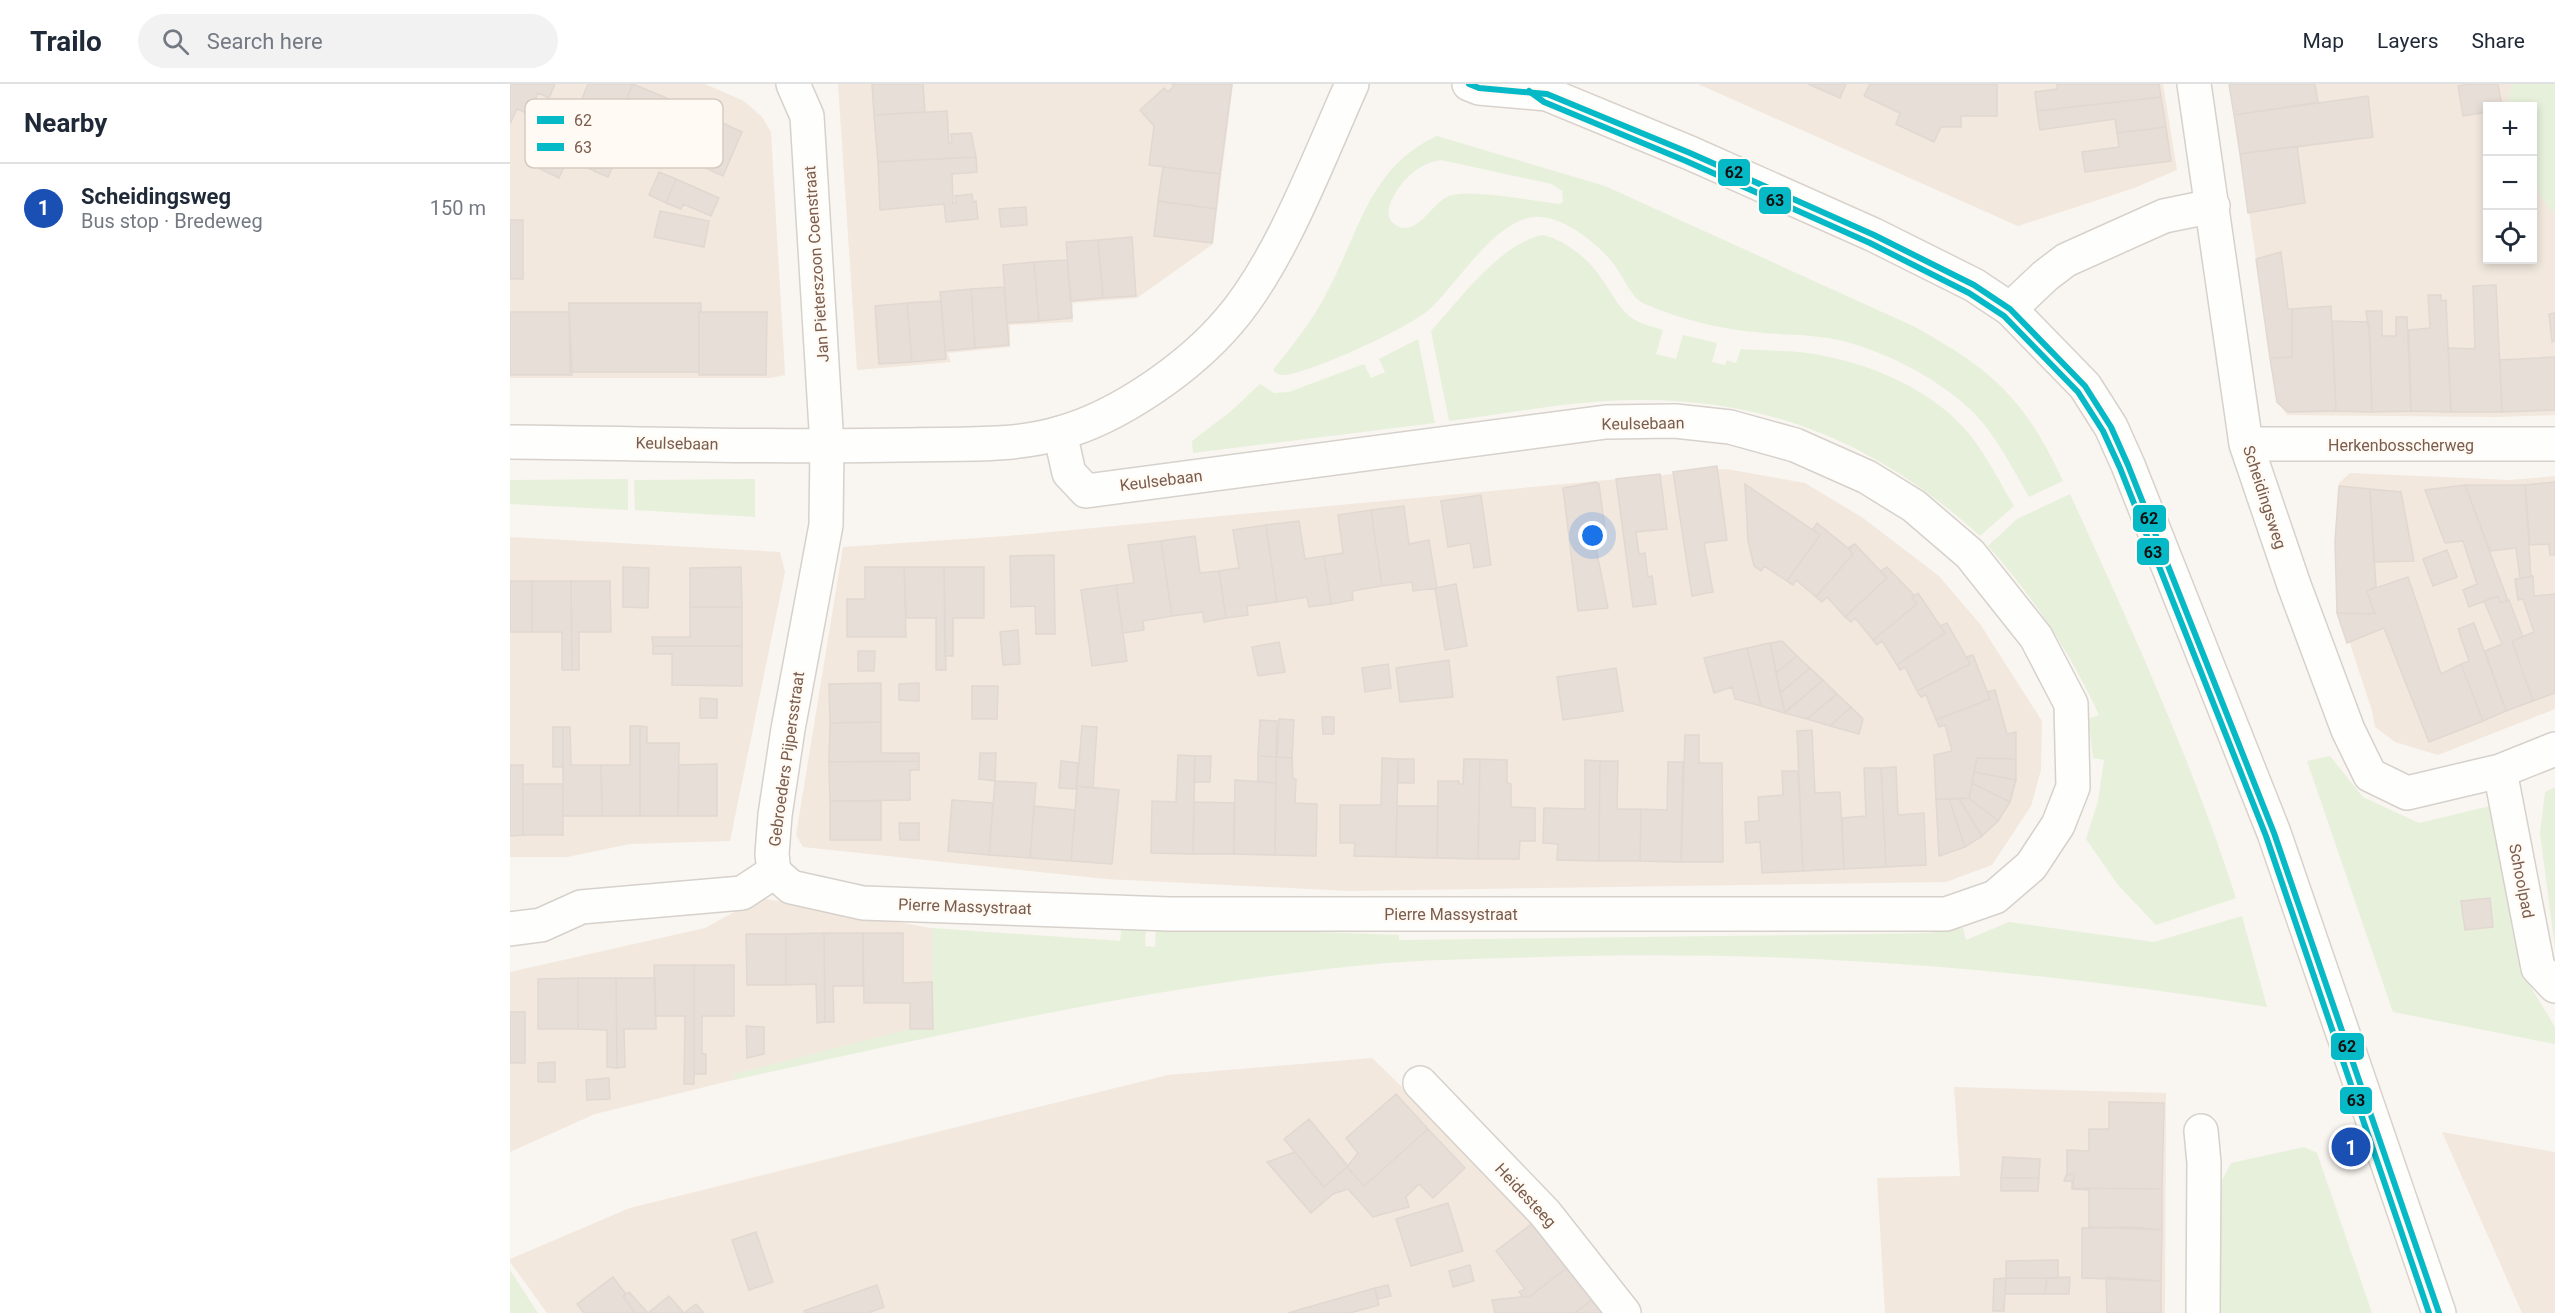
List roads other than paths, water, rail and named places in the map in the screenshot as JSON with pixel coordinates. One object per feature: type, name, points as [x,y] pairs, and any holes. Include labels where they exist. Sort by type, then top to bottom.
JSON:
[{"type":"street","name":"Jan Pieterszoon Coenstraat","points":[[794,84],[807,116],[827,446]]},
{"type":"street","name":"Keulsebaan","points":[[510,442],[827,446],[1008,442],[1060,434],[1127,403],[1189,361],[1230,320],[1265,269],[1352,84]]},
{"type":"street","points":[[1469,84],[1479,88],[1541,89],[1874,235],[1974,285],[2010,309],[2085,386],[2111,427],[2168,563],[2270,823],[2336,1008],[2362,1094],[2439,1313]]},
{"type":"street","name":"Scheidingsweg","points":[[2194,84],[2246,444],[2348,730],[2370,775],[2407,793],[2500,771]]},
{"type":"street","points":[[2010,309],[2066,260],[2164,216],[2213,206]]},
{"type":"street","name":"Keulsebaan","points":[[1060,434],[1069,472],[1086,491],[1606,422],[1675,421],[1719,426],[1795,445],[1867,477],[1914,506],[1970,554],[1996,584],[2036,637],[2071,704],[2073,787]]},
{"type":"street","name":"Herkenbosscherweg","points":[[2246,444],[2555,444]]},
{"type":"street","name":"Gebroeders Pijpersstraat","points":[[774,872],[772,854],[788,729],[826,525],[827,446]]},
{"type":"street","points":[[2500,771],[2555,749]]},
{"type":"street","name":"Schoolpad","points":[[2500,771],[2538,968],[2555,986]]},
{"type":"street","name":"Pierre Massystraat","points":[[774,872],[791,886],[863,903],[1169,914],[1947,914],[1995,897],[2031,866],[2058,825],[2073,787]]},
{"type":"street","points":[[510,929],[541,925],[581,907],[741,893],[774,872]]},
{"type":"street","name":"Heidesteeg","points":[[1420,1083],[1545,1213],[1624,1313]]},
{"type":"street","points":[[2201,1131],[2204,1163],[2203,1313]]},
{"type":"place","name":"Scheidingsweg","points":[[2351,1147]]}]
